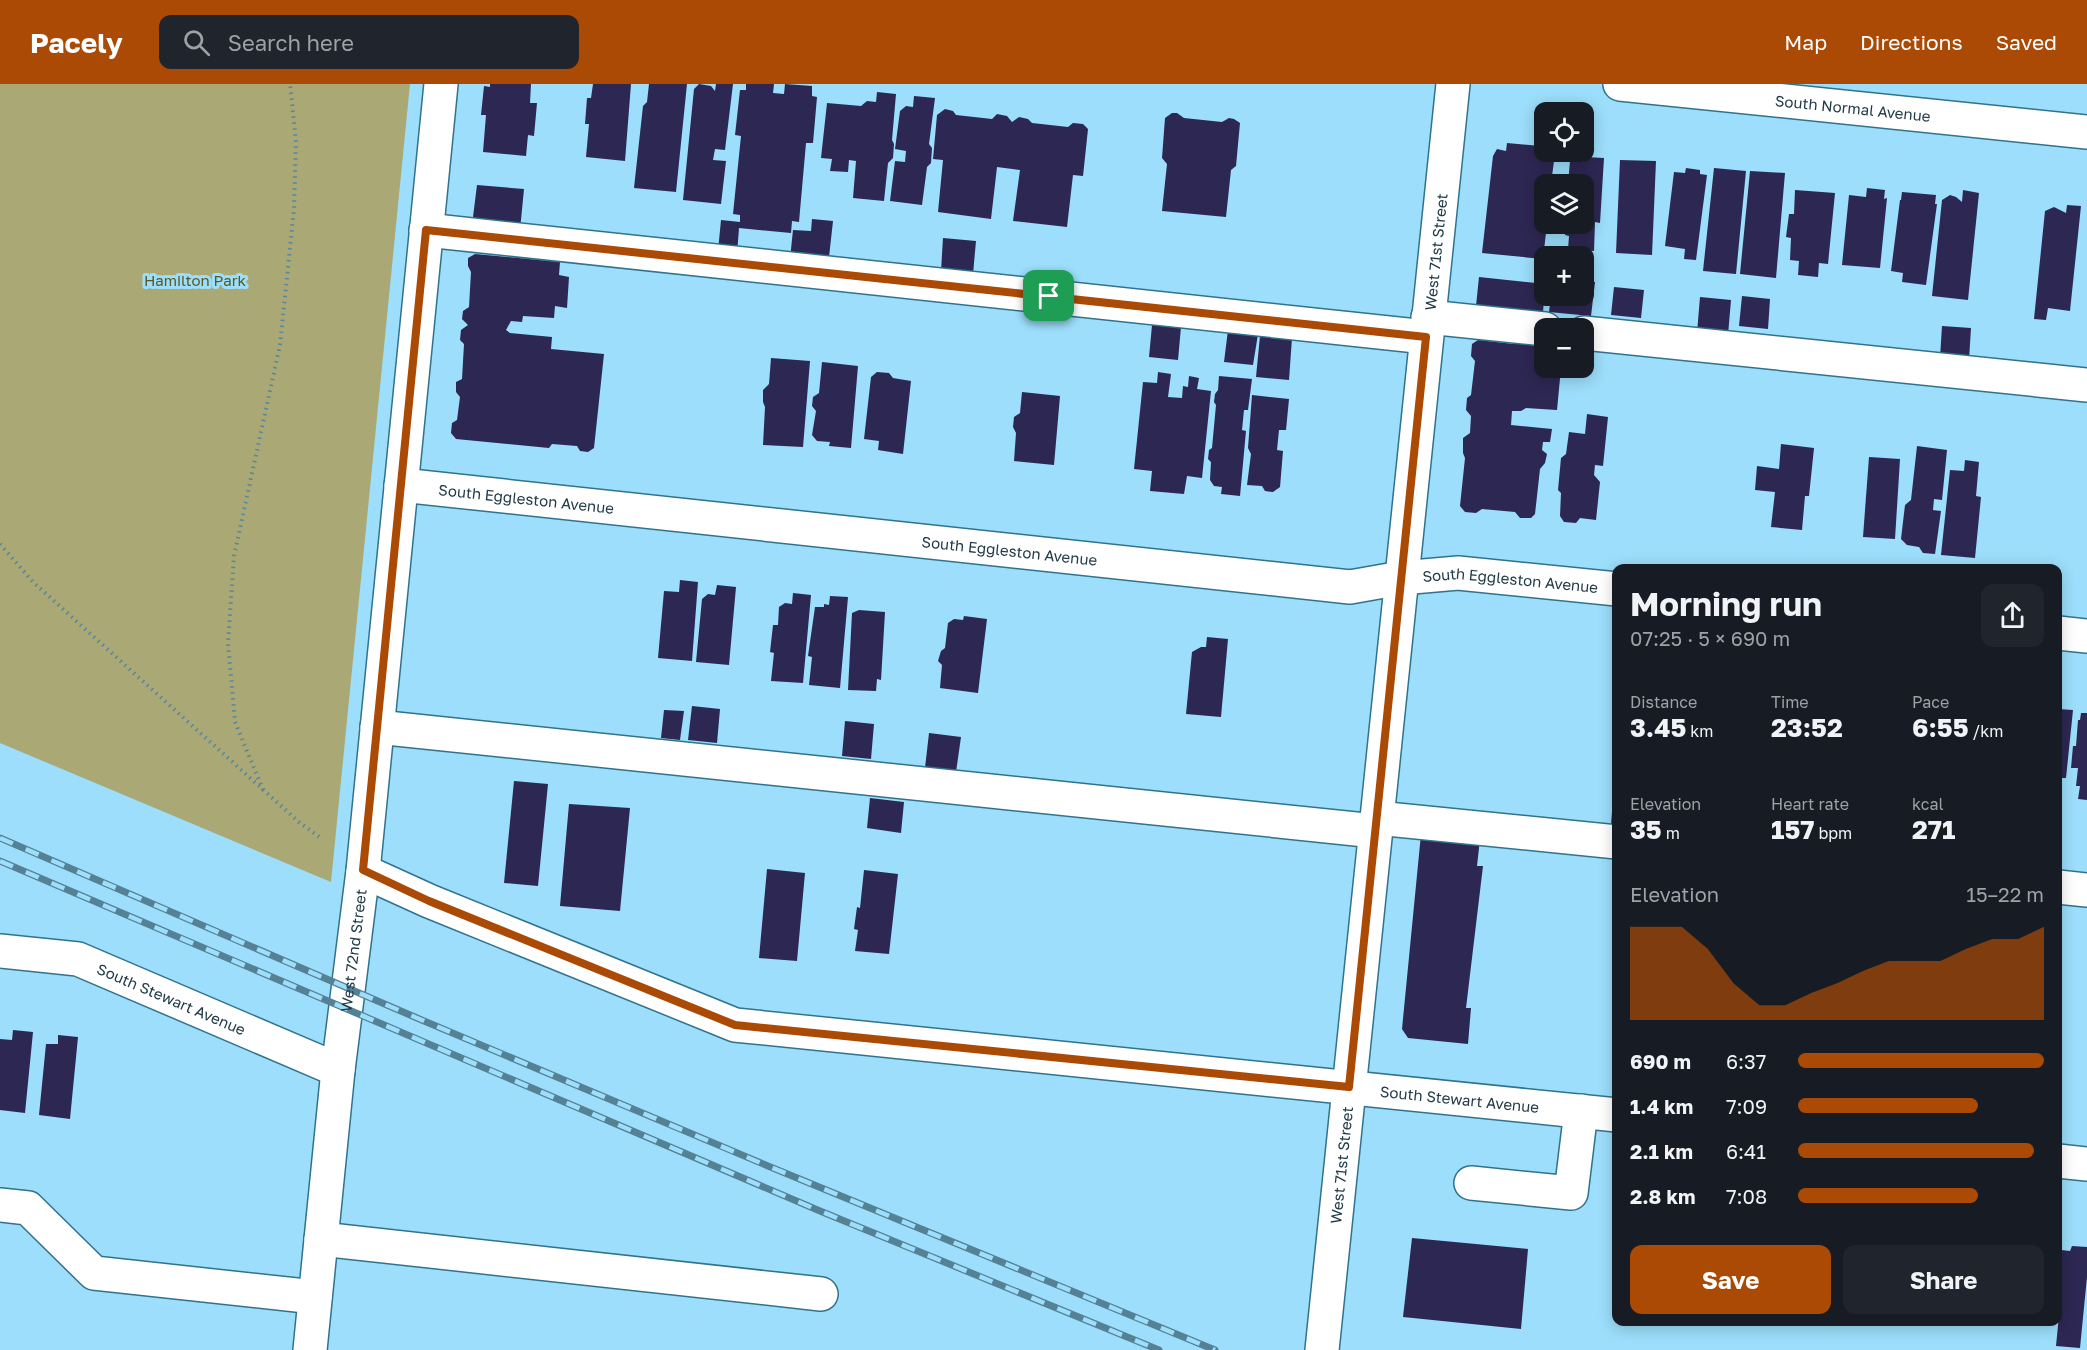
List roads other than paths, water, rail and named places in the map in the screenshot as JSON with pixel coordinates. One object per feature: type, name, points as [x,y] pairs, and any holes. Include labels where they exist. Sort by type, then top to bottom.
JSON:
[{"type":"street","name":"West 72nd Street","points":[[310,1350],[338,1070],[363,870],[441,84]]},
{"type":"street","name":"West 71st Street","points":[[1323,1350],[1453,84]]},
{"type":"street","name":"South Normal Avenue","points":[[1620,84],[2087,132]]},
{"type":"street","points":[[426,230],[1427,327],[1534,329]]},
{"type":"street","points":[[1594,334],[2087,385]]},
{"type":"street","name":"South Eggleston Avenue","points":[[401,485],[1350,587],[1401,578],[1458,573],[1612,588]]},
{"type":"street","points":[[2062,633],[2087,636]]},
{"type":"street","points":[[377,727],[1376,824],[1612,842]]},
{"type":"street","name":"South Stewart Avenue","points":[[363,870],[429,901],[735,1025],[1612,1115]]},
{"type":"street","points":[[2062,887],[2087,890]]},
{"type":"street","name":"South Stewart Avenue","points":[[0,951],[78,959],[338,1070]]},
{"type":"street","points":[[1471,1183],[1571,1193],[1581,1112]]},
{"type":"street","points":[[2062,1161],[2087,1164]]},
{"type":"street","points":[[0,1205],[28,1208],[94,1273],[315,1297]]},
{"type":"street","points":[[321,1239],[821,1294]]},
{"type":"railway","points":[[0,838],[768,1166],[1215,1350]]},
{"type":"railway","points":[[0,861],[820,1211],[1159,1350]]},
{"type":"park label","name":"Hamilton Park","points":[[195,280]]}]
